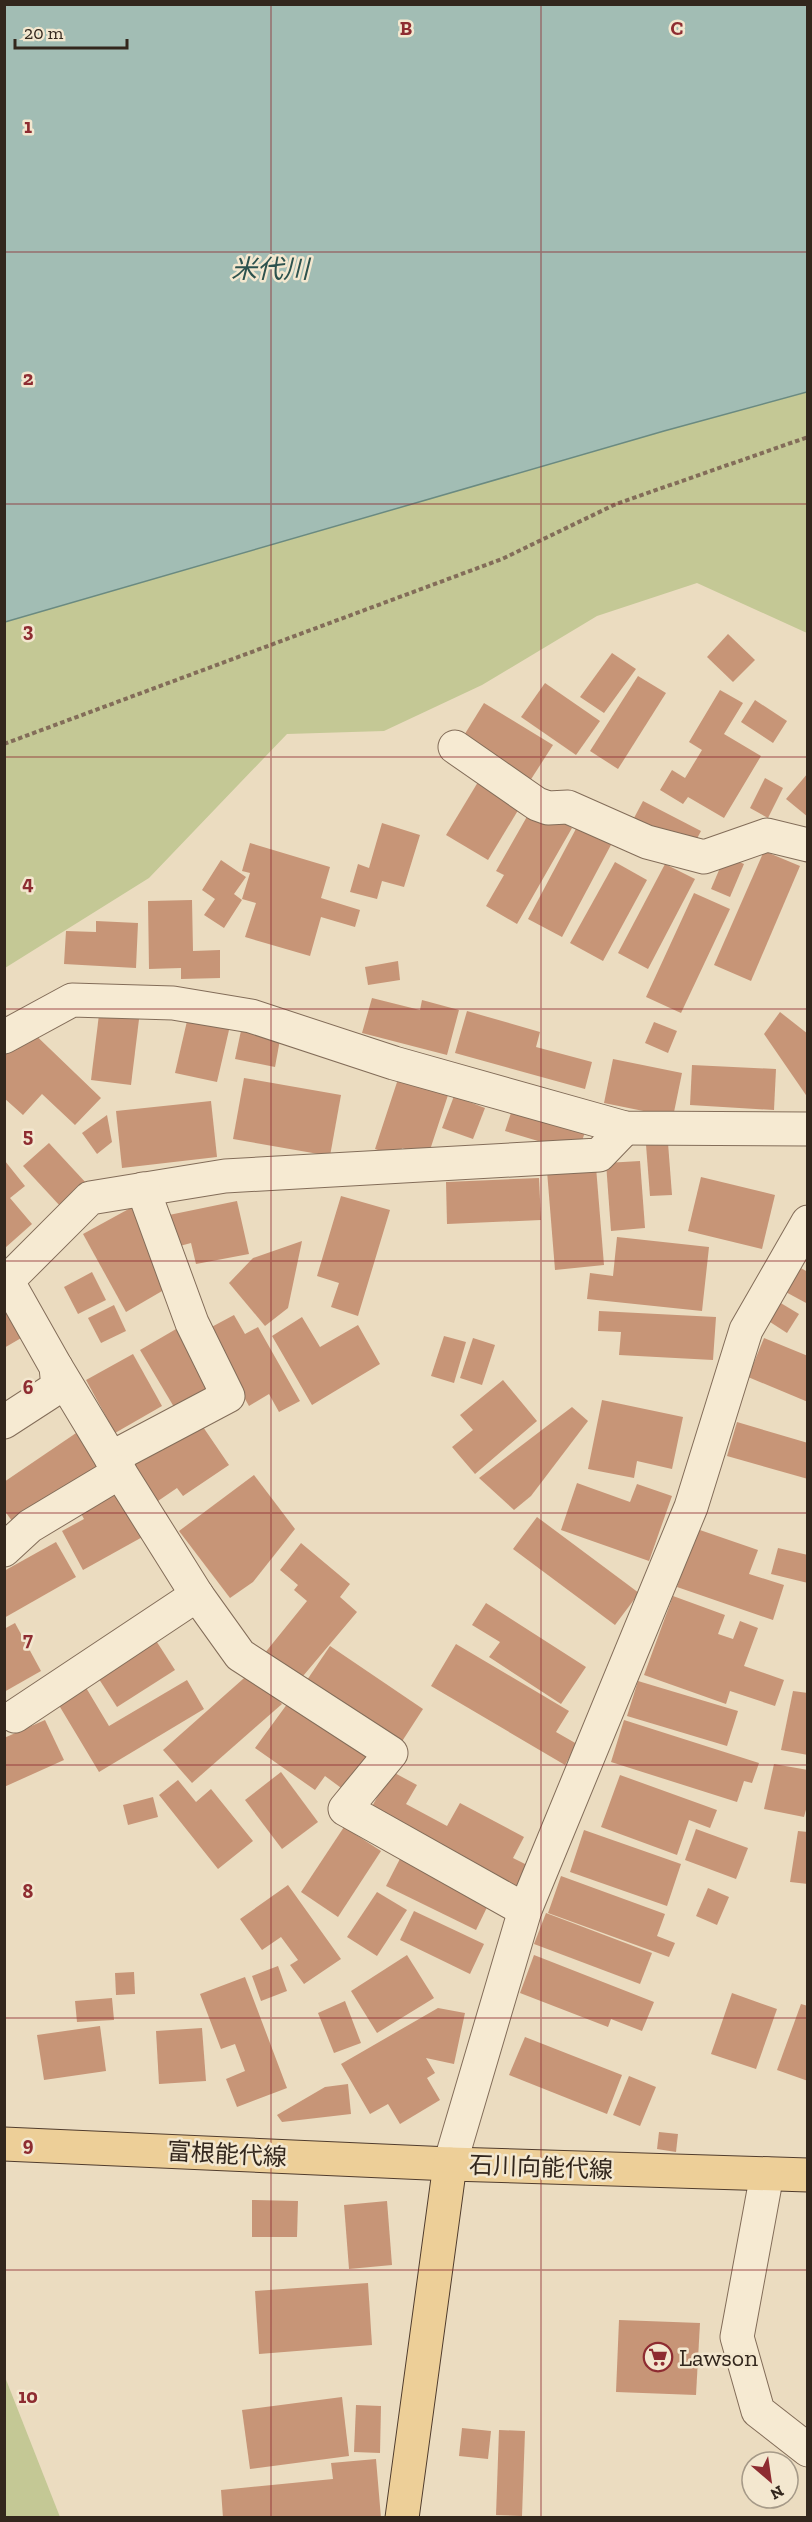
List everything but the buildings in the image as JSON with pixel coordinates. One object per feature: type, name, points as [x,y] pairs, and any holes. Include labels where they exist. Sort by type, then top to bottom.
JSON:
[{"type":"main road","name":"富根能代線","points":[[4,2144],[450,2164]]},
{"type":"main road","name":"石川向能代線","points":[[402,2517],[450,2164],[807,2175]]},
{"type":"street","points":[[455,747],[537,804],[548,808],[568,807],[647,843],[704,857],[767,835],[807,845]]},
{"type":"street","points":[[4,1037],[72,1000],[173,1003],[251,1016],[394,1063],[625,1128],[807,1130]]},
{"type":"street","points":[[525,1910],[345,1809],[391,1753],[240,1655],[196,1595],[6,1283],[90,1198],[225,1176],[599,1155],[625,1128]]},
{"type":"street","points":[[4,1550],[30,1527],[116,1465],[228,1396],[192,1323],[143,1189]]},
{"type":"street","points":[[450,2164],[525,1910],[691,1507],[746,1330],[807,1222]]},
{"type":"street","points":[[4,1422],[58,1387],[56,1367]]},
{"type":"street","points":[[15,1716],[196,1595]]},
{"type":"street","points":[[767,2174],[737,2337],[758,2411],[807,2450]]},
{"type":"path","points":[[4,744],[502,559],[616,504],[807,437]]},
{"type":"green space","points":[[807,392],[807,633],[697,583],[597,616],[482,685],[384,731],[287,734],[149,878],[5,968],[5,622],[664,431]]},
{"type":"green space","points":[[5,2377],[60,2517],[5,2517]]},
{"type":"water","name":"米代川","points":[[5,4],[807,5],[807,392],[664,431],[5,622]]},
{"type":"place","name":"Lawson","points":[[658,2357]]}]
